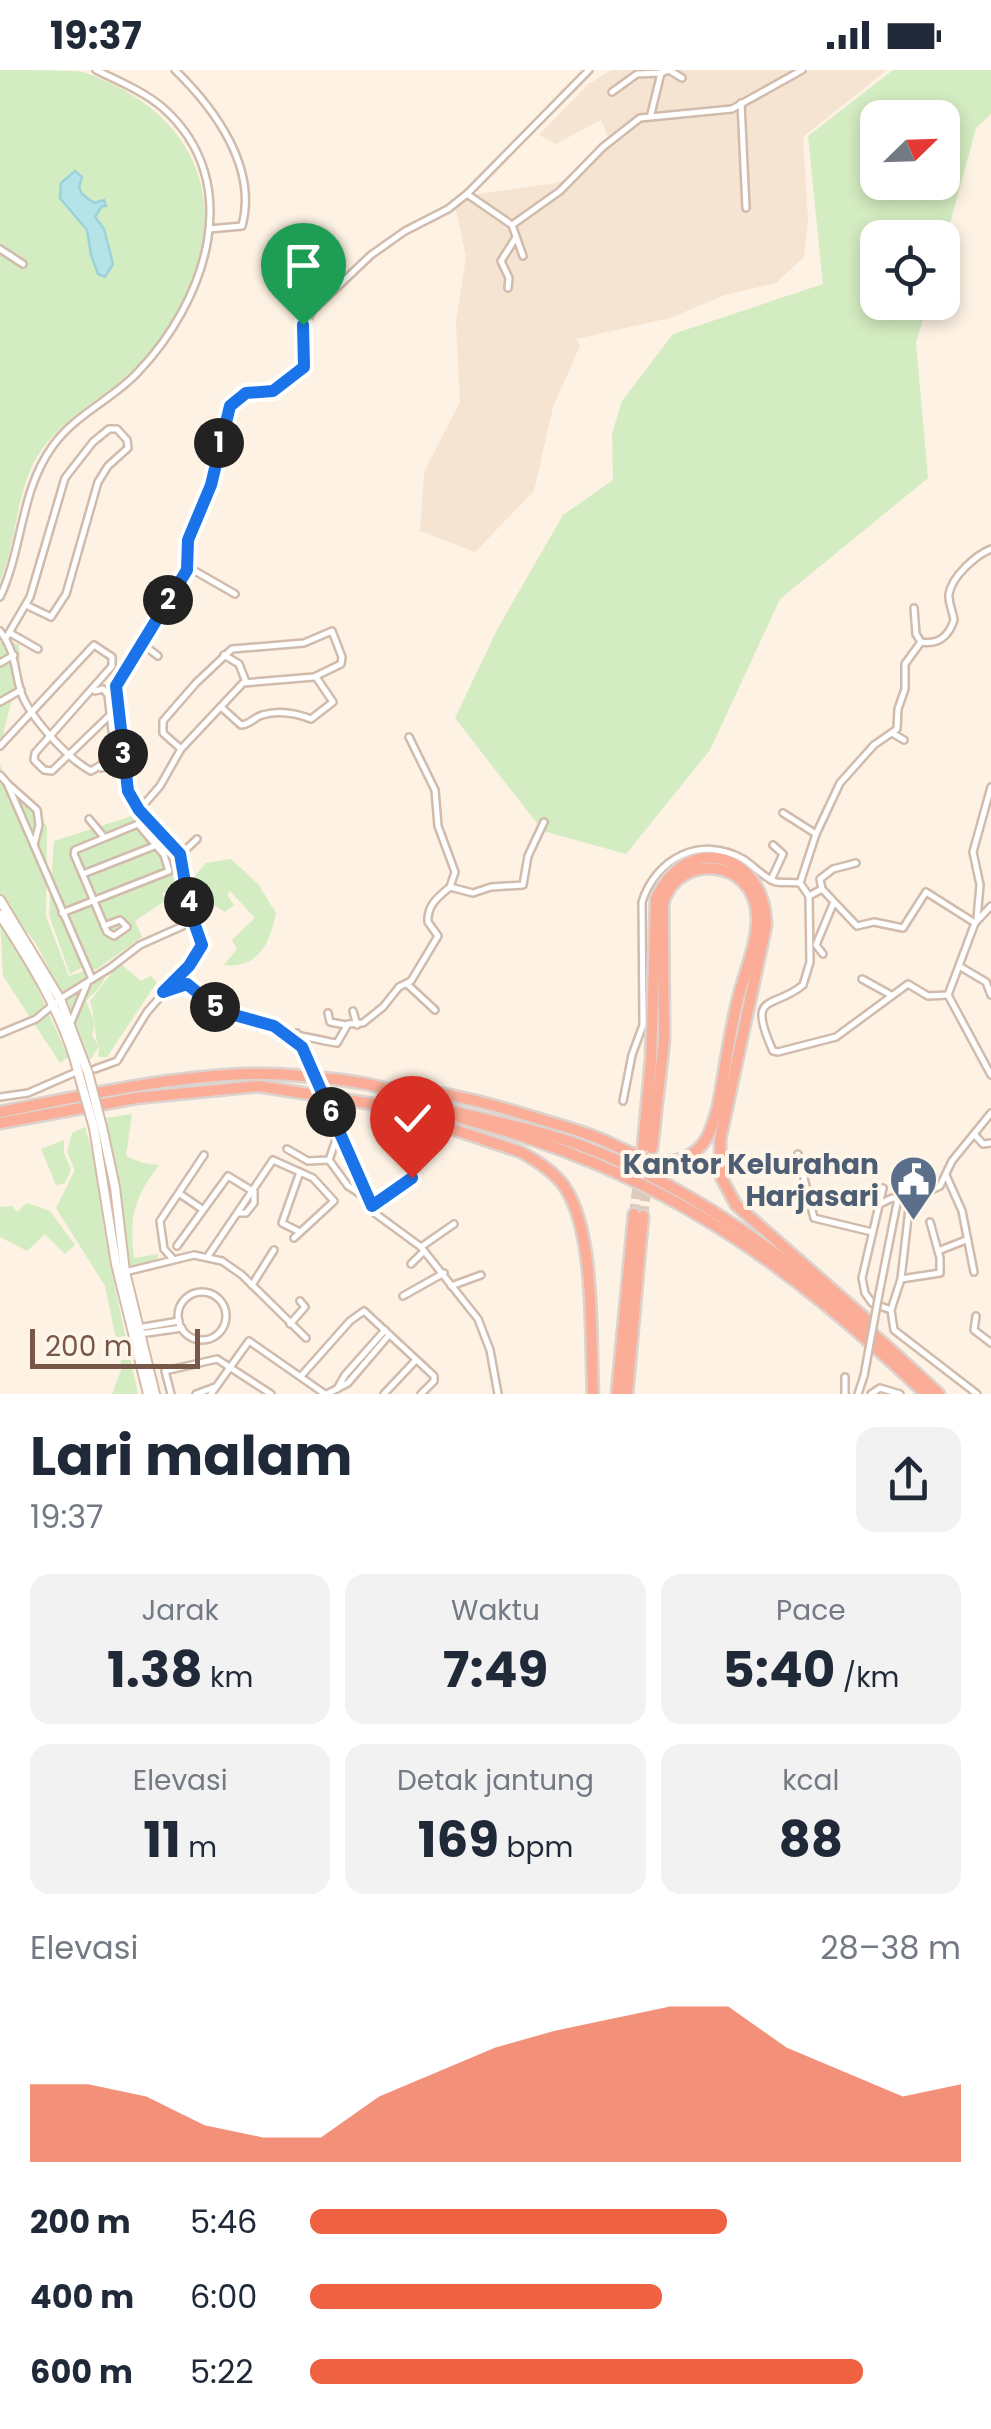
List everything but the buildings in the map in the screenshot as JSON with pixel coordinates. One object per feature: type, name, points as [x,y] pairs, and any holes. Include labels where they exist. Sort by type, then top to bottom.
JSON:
[{"type":"highway","points":[[0,1112],[250,1074],[420,1088],[497,1106],[666,1162],[693,1154],[709,1136],[718,1106],[757,916],[746,882],[724,868],[699,868],[686,873],[666,893],[664,1040],[647,1147],[656,899],[663,883],[679,866],[702,859],[727,860],[747,871],[756,882],[766,910],[766,926],[720,1140],[718,1166],[723,1185],[736,1206],[847,1299],[889,1348]]},
{"type":"highway","points":[[154,1090],[258,1086],[380,1105],[416,1106],[497,1123]]},
{"type":"highway","points":[[382,1087],[418,1102],[591,1154],[669,1186],[804,1273],[939,1394]]},
{"type":"highway","points":[[0,1123],[136,1092]]},
{"type":"highway","points":[[380,1105],[488,1140],[540,1162],[562,1183],[580,1222],[593,1394]]},
{"type":"highway","points":[[591,1154],[664,1194],[800,1282],[926,1394]]},
{"type":"highway","points":[[617,1394],[638,1215],[627,1394]]},
{"type":"street","points":[[0,597],[29,492],[44,460],[67,429],[134,376],[166,338],[198,281],[209,229],[206,181],[182,129],[150,98],[96,70]]},
{"type":"street","points":[[175,70],[206,102],[224,130],[243,183],[242,226],[209,229]]},
{"type":"street","points":[[0,1098],[28,1093],[117,1061],[163,992],[202,948],[180,854],[139,810],[128,787],[116,686],[188,567],[188,540],[206,499],[234,400],[246,393],[273,391],[301,370],[306,358],[302,327],[314,309],[371,255],[467,194],[588,70]]},
{"type":"street","points":[[512,225],[560,191],[575,172],[640,118],[720,111],[802,70]]},
{"type":"street","points":[[612,92],[637,74],[671,71],[682,78]]},
{"type":"street","points":[[652,114],[662,72]]},
{"type":"street","points":[[741,103],[746,208]]},
{"type":"street","points":[[467,194],[512,225],[523,256]]},
{"type":"street","points":[[508,288],[509,278],[500,262],[515,239]]},
{"type":"street","points":[[0,249],[23,264]]},
{"type":"street","points":[[26,606],[51,616],[66,594],[98,482],[108,466],[128,448],[128,440],[117,429],[109,429],[93,442],[65,478],[26,606],[8,636],[30,712],[89,770],[98,768],[114,749],[106,692],[91,692]]},
{"type":"street","points":[[921,642],[946,635],[954,620],[949,598],[952,586],[974,560],[991,549]]},
{"type":"street","points":[[188,567],[235,594]]},
{"type":"street","points":[[914,608],[916,634],[921,642]]},
{"type":"street","points":[[139,810],[160,786],[182,748],[246,682],[316,676],[342,662],[330,630],[304,642],[242,647],[224,655],[163,722],[162,733],[182,748]]},
{"type":"street","points":[[0,631],[38,649]]},
{"type":"street","points":[[800,883],[816,834],[840,783],[859,759],[898,725],[906,664],[921,642]]},
{"type":"street","points":[[142,644],[158,656]]},
{"type":"street","points":[[0,746],[96,645],[114,662],[34,755],[44,770],[52,771],[110,716]]},
{"type":"street","points":[[238,664],[242,647]]},
{"type":"street","points":[[224,655],[238,664],[246,682]]},
{"type":"street","points":[[0,663],[14,656]]},
{"type":"street","points":[[221,707],[241,725],[264,714],[296,713],[311,719],[334,700],[316,676]]},
{"type":"street","points":[[0,702],[21,690]]},
{"type":"street","points":[[892,733],[904,740]]},
{"type":"street","points":[[328,1012],[333,1024],[358,1025],[382,1007],[398,987],[407,984],[438,936],[428,922],[431,907],[450,887],[454,872],[438,826],[435,790],[409,737]]},
{"type":"street","points":[[0,775],[37,810],[39,825],[34,846]]},
{"type":"street","points":[[7,783],[89,981],[68,1028]]},
{"type":"street","points":[[991,787],[973,852],[980,885],[976,921],[948,995],[991,1075]]},
{"type":"street","points":[[782,813],[816,834]]},
{"type":"street","points":[[90,819],[103,836]]},
{"type":"street","points":[[450,887],[473,893],[491,887],[524,885],[528,856],[544,822]]},
{"type":"street","points":[[62,912],[95,900],[169,871],[157,845],[136,824],[74,850],[95,900],[104,926]]},
{"type":"street","points":[[180,854],[197,839]]},
{"type":"street","points":[[771,880],[783,854],[773,844]]},
{"type":"street","points":[[83,874],[157,845]]},
{"type":"street","points":[[622,1101],[643,1025],[641,918],[647,886],[670,860],[701,850],[726,852],[742,858],[771,880],[800,883],[809,896],[810,962],[802,985],[769,1002],[763,1012],[773,1051],[836,1037],[908,984],[928,996],[948,995]]},
{"type":"street","points":[[856,862],[828,871],[820,879],[822,890],[833,904],[857,926],[874,922],[902,928],[926,892],[976,921]]},
{"type":"street","points":[[809,896],[822,890]]},
{"type":"street","points":[[0,900],[56,1002],[84,1072],[114,1188],[136,1332]]},
{"type":"street","points":[[823,954],[816,945],[833,904]]},
{"type":"street","points":[[976,921],[991,907]]},
{"type":"street","points":[[0,915],[47,984]]},
{"type":"street","points":[[0,1034],[26,1025],[147,941],[194,921]]},
{"type":"street","points":[[959,966],[986,982],[991,995]]},
{"type":"street","points":[[862,979],[891,995]]},
{"type":"street","points":[[163,992],[187,984],[228,1014],[266,1022],[302,1047]]},
{"type":"street","points":[[407,984],[434,1010]]},
{"type":"street","points":[[353,1011],[358,1025]]},
{"type":"street","points":[[286,1034],[297,1033],[335,1044],[342,1039],[348,1024]]},
{"type":"street","points":[[297,1033],[370,1203],[382,1220],[423,1249],[483,1327],[498,1394]]},
{"type":"street","points":[[880,1204],[898,1198],[910,1200],[940,1186],[952,1161],[991,1113]]},
{"type":"street","points":[[98,1127],[114,1251],[152,1394]]},
{"type":"street","points":[[329,1160],[338,1130]]},
{"type":"street","points":[[974,1134],[983,1144],[991,1142]]},
{"type":"street","points":[[286,1149],[308,1161],[329,1160]]},
{"type":"street","points":[[798,1154],[816,1220],[872,1232]]},
{"type":"street","points":[[173,1259],[164,1249],[159,1224],[204,1155]]},
{"type":"street","points":[[208,1256],[273,1160],[300,1172],[334,1203],[294,1238]]},
{"type":"street","points":[[329,1160],[348,1186],[370,1203]]},
{"type":"street","points":[[300,1172],[282,1223],[300,1232]]},
{"type":"street","points":[[946,1174],[959,1204],[974,1272]]},
{"type":"street","points":[[177,1246],[228,1176],[254,1192]]},
{"type":"street","points":[[370,1203],[412,1178]]},
{"type":"street","points":[[883,1188],[862,1278],[872,1303],[891,1310]]},
{"type":"street","points":[[178,1194],[202,1209]]},
{"type":"street","points":[[858,1394],[898,1198]]},
{"type":"street","points":[[910,1200],[901,1279],[891,1310],[896,1332],[977,1394]]},
{"type":"street","points":[[901,1279],[940,1274],[930,1222]]},
{"type":"street","points":[[412,1264],[423,1249],[454,1224]]},
{"type":"street","points":[[938,1250],[966,1240]]},
{"type":"street","points":[[252,1285],[274,1250]]},
{"type":"street","points":[[125,1272],[173,1259],[208,1256],[228,1264],[306,1338]]},
{"type":"street","points":[[402,1296],[444,1273]]},
{"type":"street","points":[[451,1286],[480,1275]]},
{"type":"street","points":[[136,1332],[180,1324],[200,1340],[214,1336],[224,1325],[225,1310],[218,1298],[196,1293],[180,1307],[180,1324]]},
{"type":"street","points":[[290,1324],[305,1307],[300,1300]]},
{"type":"street","points":[[302,1375],[361,1312],[368,1313],[434,1378],[422,1394]]},
{"type":"street","points":[[976,1316],[974,1330],[991,1343]]},
{"type":"street","points":[[196,1394],[213,1392],[250,1341],[326,1394],[340,1386],[387,1332]]},
{"type":"street","points":[[172,1394],[164,1371],[217,1358],[271,1394]]},
{"type":"street","points":[[384,1394],[417,1359]]},
{"type":"street","points":[[845,1377],[845,1394]]},
{"type":"street","points":[[340,1386],[353,1394]]},
{"type":"street","points":[[871,1394],[880,1388],[900,1394]]},
{"type":"shaded area","points":[[611,70],[887,70],[803,137],[808,220],[804,257],[776,283],[725,295],[670,318],[576,339],[580,346],[553,407],[534,491],[475,552],[420,531],[424,472],[460,402],[456,322],[466,257],[455,205],[471,195],[555,183],[582,175],[610,141],[601,120],[556,144],[539,135],[589,84]]},
{"type":"green space","points":[[0,70],[83,72],[130,94],[166,122],[190,155],[202,191],[204,231],[196,272],[177,314],[148,355],[75,415],[37,457],[24,487],[0,581]]},
{"type":"green space","points":[[893,70],[991,70],[991,114],[976,128],[960,187],[960,100],[860,100],[860,200],[956,200],[951,220],[860,220],[860,320],[923,320],[916,343],[928,478],[780,599],[710,750],[626,854],[543,831],[455,718],[498,628],[563,515],[613,480],[612,434],[622,401],[673,334],[823,284],[808,136]]},
{"type":"green space","points":[[0,642],[19,644],[20,665],[0,747]]},
{"type":"green space","points":[[0,764],[9,792],[38,804],[38,817],[47,826],[46,916],[69,976],[88,970],[89,976],[61,992],[35,942],[0,898]]},
{"type":"green space","points":[[135,815],[169,851],[178,890],[162,893],[166,900],[135,921],[142,937],[97,969],[87,965],[70,974],[49,915],[54,841]]},
{"type":"green space","points":[[231,859],[258,884],[276,913],[266,943],[254,958],[246,963],[224,965],[237,949],[232,940],[255,918],[230,891],[227,895],[234,905],[225,912],[214,905],[206,918],[207,903],[198,886],[189,889],[188,884],[206,863]]},
{"type":"green space","points":[[0,921],[29,969],[68,1057],[60,1063],[3,976]]},
{"type":"green space","points":[[121,964],[141,981],[151,976],[157,982],[107,1057],[98,1057],[99,1046],[89,1062],[69,1017],[66,998],[109,970],[86,1001],[94,1021],[90,1001]]},
{"type":"green space","points":[[132,1114],[126,1156],[159,1165],[135,1208],[134,1258],[158,1254],[156,1262],[127,1268],[106,1118]]},
{"type":"green space","points":[[85,1127],[138,1394],[112,1394],[122,1368],[105,1286],[56,1208],[75,1170],[67,1152],[72,1133]]},
{"type":"green space","points":[[64,1140],[71,1170],[65,1183],[56,1185],[41,1149]]},
{"type":"green space","points":[[27,1203],[50,1211],[75,1245],[65,1254],[45,1234],[27,1251],[0,1237],[0,1207],[12,1206],[17,1212]]},
{"type":"water","points":[[75,171],[82,177],[82,194],[94,203],[104,200],[106,206],[95,217],[104,229],[113,264],[105,277],[98,274],[87,230],[60,198],[61,183]]},
{"type":"tunnel","points":[[634,1214],[642,1151]]},
{"type":"tunnel","points":[[643,1216],[651,1153]]},
{"type":"place","name":"Kantor Kelurahan Harjasari","points":[[914,1222]]},
{"type":"route","points":[[303,325],[304,367],[273,391],[246,393],[230,406],[211,485],[188,540],[187,570],[116,686],[124,763],[134,804],[180,854],[190,911],[202,945],[189,966],[163,992],[187,984],[220,1011],[266,1022],[302,1047],[372,1206],[412,1178]]}]
